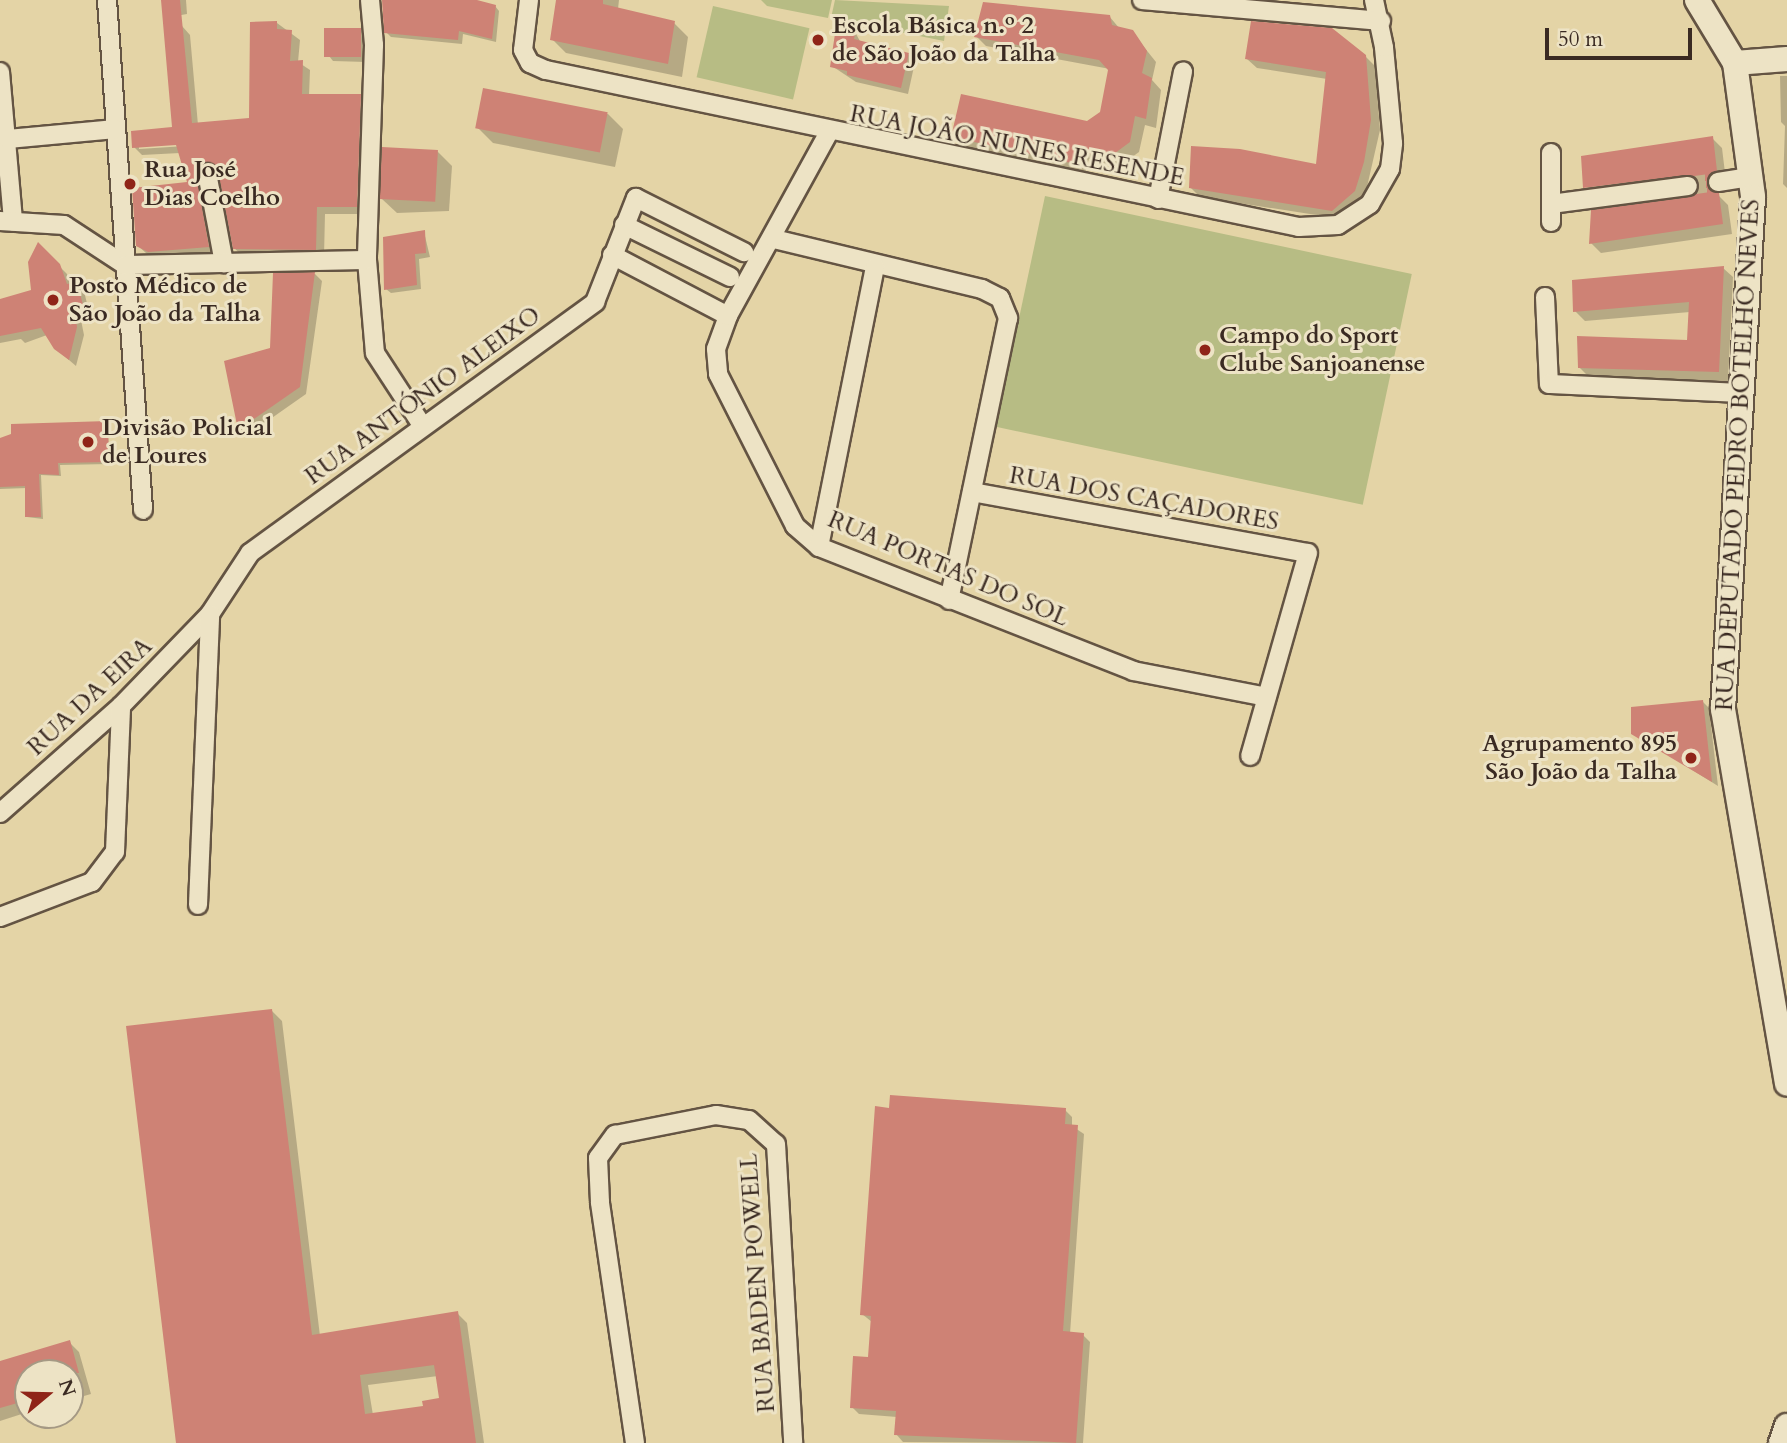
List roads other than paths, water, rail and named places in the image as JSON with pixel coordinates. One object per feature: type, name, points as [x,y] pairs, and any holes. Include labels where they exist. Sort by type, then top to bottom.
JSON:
[{"type":"street","points":[[107,0],[144,510]]},
{"type":"street","points":[[370,0],[374,45],[367,260],[375,353],[422,425]]},
{"type":"street","name":"RUA JOÃO NUNES RESENDE","points":[[530,0],[523,50],[530,62],[546,70],[830,132],[1299,227],[1338,225],[1370,204],[1391,169],[1393,144],[1381,21],[1374,0]]},
{"type":"street","points":[[1142,0],[1273,5],[1381,21]]},
{"type":"street","name":"RUA DEPUTADO PEDRO BOTELHO NEVES","points":[[1700,2],[1735,63],[1753,197],[1723,709],[1783,1042],[1787,1084]]},
{"type":"street","points":[[1735,63],[1787,60]]},
{"type":"street","points":[[1158,200],[1183,71]]},
{"type":"street","points":[[0,72],[8,139],[7,221],[64,225],[125,265],[367,260]]},
{"type":"street","points":[[8,139],[116,129]]},
{"type":"street","name":"RUA PORTAS DO SOL","points":[[830,132],[774,239],[727,316],[716,349],[719,374],[795,526],[819,547],[1133,671],[1267,696]]},
{"type":"street","points":[[1551,153],[1551,222]]},
{"type":"street","points":[[207,173],[225,263]]},
{"type":"street","points":[[1718,182],[1750,177]]},
{"type":"street","points":[[1551,204],[1688,186]]},
{"type":"street","name":"RUA ANTÓNIO ALEIXO","points":[[210,614],[250,553],[422,425],[595,302],[636,198],[744,252]]},
{"type":"street","points":[[624,225],[730,277]]},
{"type":"street","points":[[774,239],[875,267],[982,289],[1000,299],[1007,318],[949,600]]},
{"type":"street","points":[[612,256],[727,316]]},
{"type":"street","points":[[819,547],[875,267]]},
{"type":"street","points":[[1545,298],[1549,384],[1742,393]]},
{"type":"street","name":"RUA DOS CAÇADORES","points":[[972,492],[1308,553],[1267,696]]},
{"type":"street","points":[[198,905],[210,614]]},
{"type":"street","name":"RUA DA EIRA","points":[[0,813],[121,706],[210,614]]},
{"type":"street","points":[[1250,756],[1267,696]]},
{"type":"street","points":[[0,917],[92,882],[115,852],[121,706]]},
{"type":"street","name":"RUA BADEN POWELL","points":[[635,1443],[600,1202],[598,1158],[615,1135],[716,1115],[749,1120],[776,1144],[793,1443]]},
{"type":"street","points":[[1781,1443],[1787,1426]]},
{"type":"tunnel","points":[[1688,186],[1718,182]]},
{"type":"place","name":"Escola Básica n.º 2 de São João da Talha","points":[[818,40]]},
{"type":"place","name":"Rua José Dias Coelho","points":[[130,184]]},
{"type":"place","name":"Posto Médico de São João da Talha","points":[[53,300]]},
{"type":"place","name":"Campo do Sport Clube Sanjoanense","points":[[1205,350]]},
{"type":"place","name":"Divisão Policial de Loures","points":[[88,442]]},
{"type":"place","name":"Agrupamento 895 São João da Talha","points":[[1691,758]]}]
